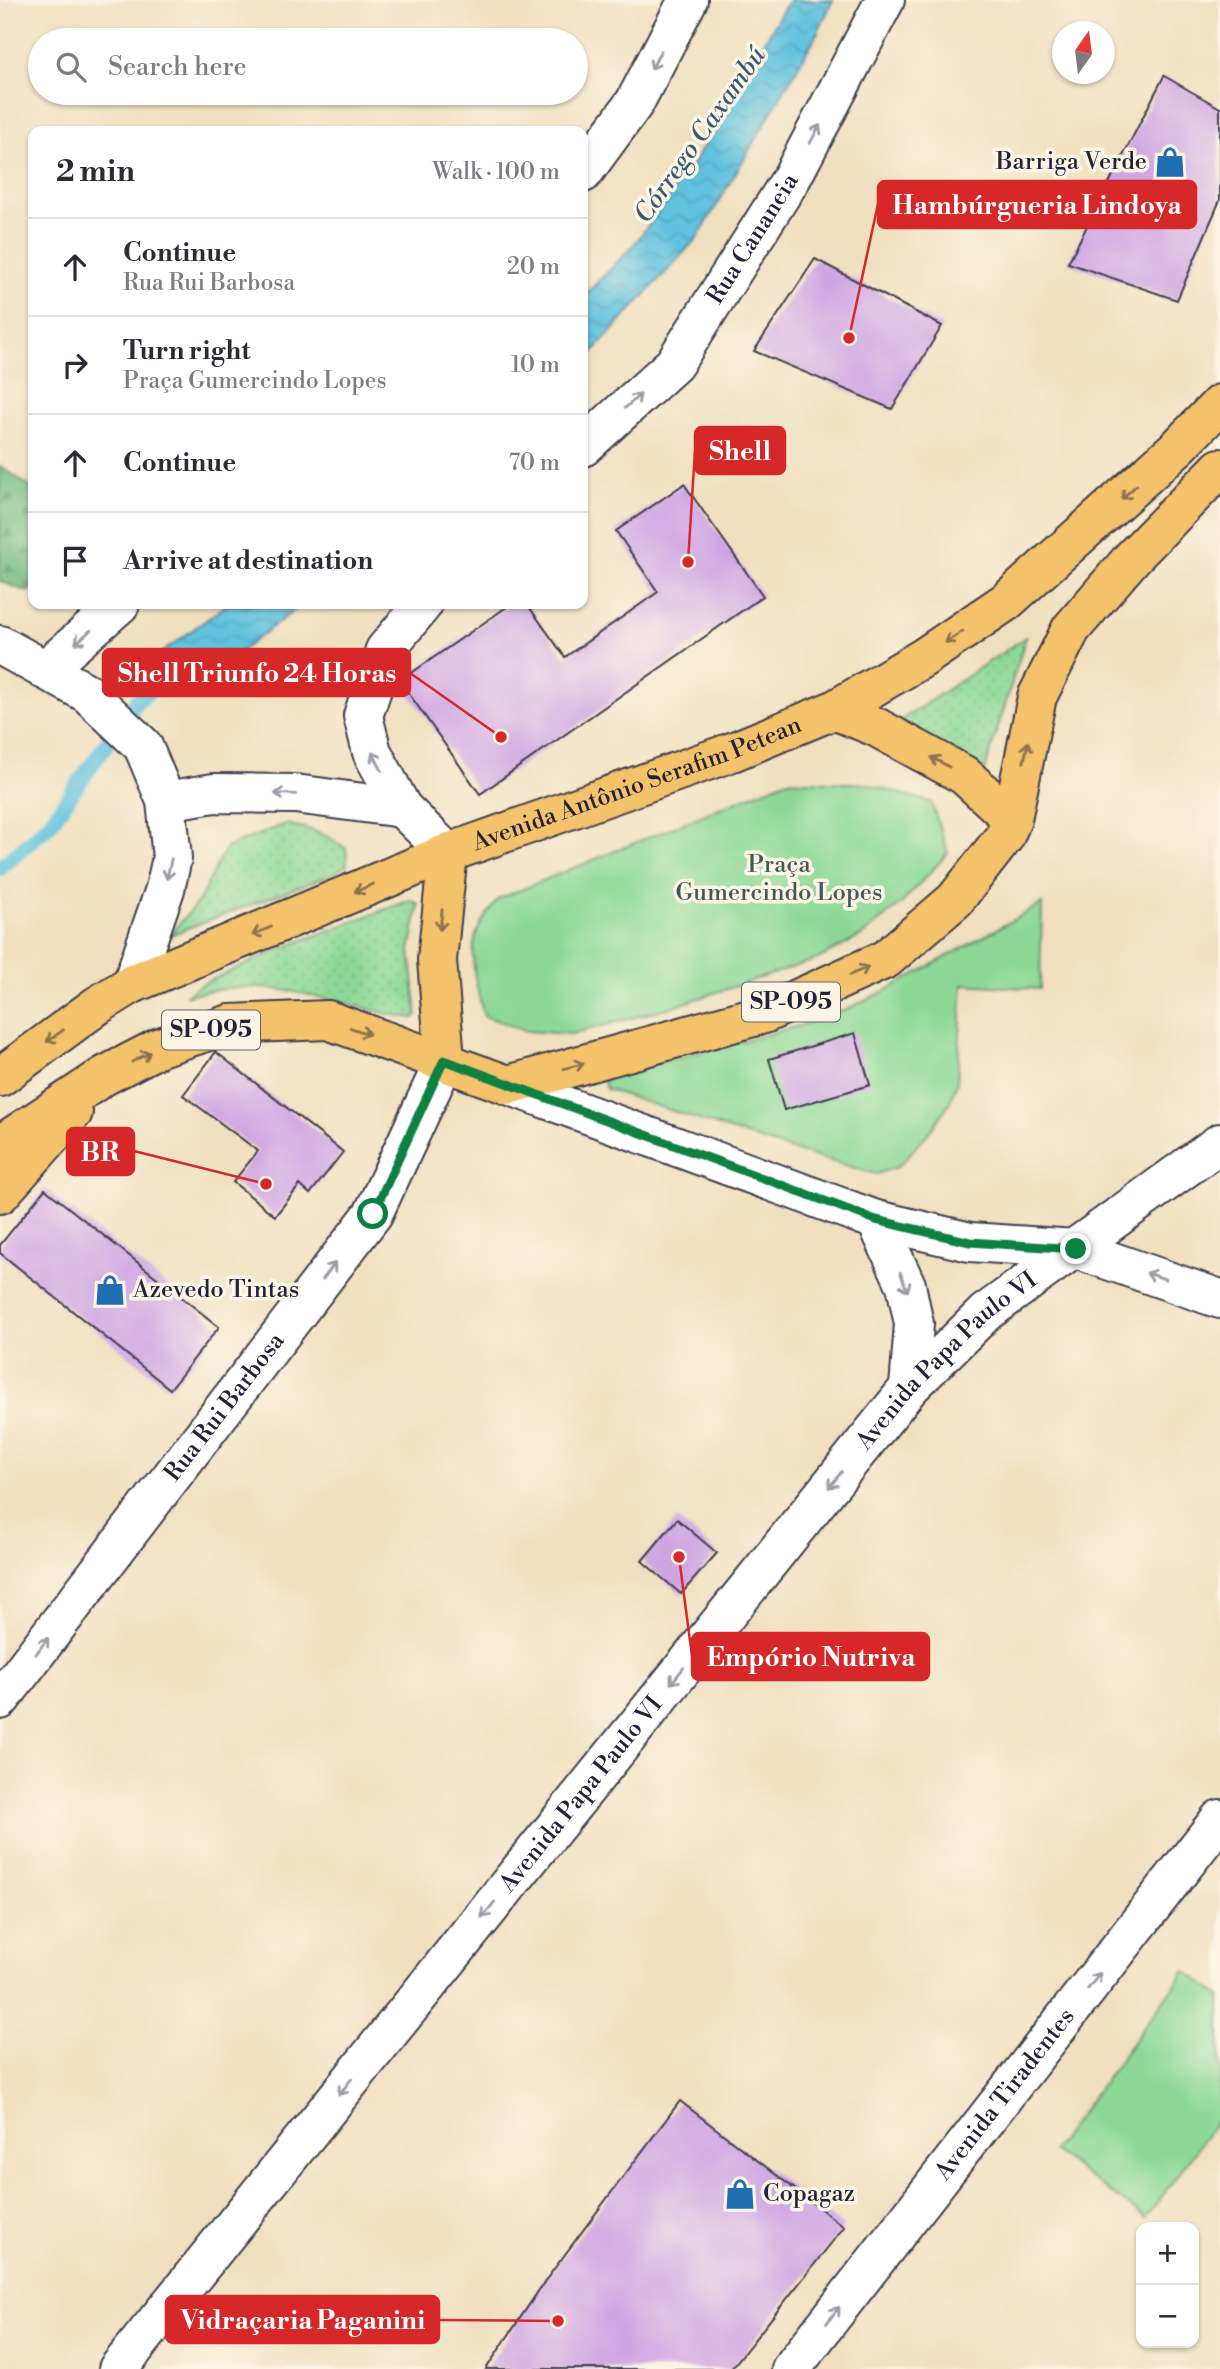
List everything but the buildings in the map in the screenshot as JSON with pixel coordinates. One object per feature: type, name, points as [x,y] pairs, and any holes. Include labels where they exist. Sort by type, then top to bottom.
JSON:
[{"type":"main road","name":"Avenida Antônio Serafim Petean","points":[[0,1077],[98,1005],[132,984],[448,852],[732,752],[834,710],[922,658],[1007,601],[1179,446],[1220,404]]},
{"type":"main road","name":"SP-095","points":[[0,1145],[104,1076],[160,1047],[230,1024],[328,1020],[508,1085],[764,1014],[886,959],[955,900],[1005,836],[1012,819],[1037,697],[1071,629],[1133,557],[1209,479]]},
{"type":"main road","points":[[834,710],[876,727],[964,775],[1012,819]]},
{"type":"main road","points":[[444,1060],[437,960],[448,852]]},
{"type":"main road","points":[[0,1194],[104,1076]]},
{"type":"street","points":[[588,166],[635,102],[688,0]]},
{"type":"street","name":"Rua Cananeia","points":[[588,442],[674,364],[792,179],[885,0]]},
{"type":"street","points":[[45,670],[114,609]]},
{"type":"street","points":[[419,609],[384,650],[363,716],[372,752],[402,808],[448,852]]},
{"type":"street","points":[[0,645],[87,693],[144,746],[166,801],[172,858],[132,984]]},
{"type":"street","points":[[166,801],[214,793],[295,794],[402,808]]},
{"type":"street","name":"Rua Rui Barbosa","points":[[0,1700],[373,1214],[444,1060]]},
{"type":"street","points":[[508,1085],[876,1220],[970,1242],[1076,1249],[1220,1299]]},
{"type":"street","name":"Avenida Papa Paulo VI","points":[[118,2369],[909,1388],[985,1312],[1220,1143]]},
{"type":"street","points":[[876,1220],[906,1285],[914,1324],[909,1388]]},
{"type":"street","name":"Avenida Tiradentes","points":[[791,2369],[1220,1819]]},
{"type":"green space","points":[[0,466],[28,486],[28,592],[0,581]]},
{"type":"green space","points":[[1026,637],[981,782],[894,725]]},
{"type":"green space","name":"Praça Gumercindo Lopes","points":[[788,780],[867,784],[931,802],[948,853],[902,903],[863,935],[818,959],[675,1006],[572,1034],[527,1031],[484,1016],[474,974],[474,942],[481,924],[498,899]]},
{"type":"green space","points":[[286,824],[318,832],[346,849],[347,865],[330,875],[170,935],[199,901],[227,847]]},
{"type":"green space","points":[[410,900],[419,904],[410,950],[417,1015],[414,1018],[274,989],[232,988],[185,996],[200,985],[282,948]]},
{"type":"green space","points":[[1042,904],[1040,989],[963,984],[957,1082],[950,1102],[930,1131],[898,1167],[876,1174],[775,1145],[606,1089],[604,1083],[608,1076],[799,1026],[845,1010],[883,992]]},
{"type":"green space","points":[[1185,1971],[1220,1996],[1220,2117],[1146,2218],[1053,2151]]},
{"type":"water","points":[[789,0],[833,0],[816,36],[698,237],[588,358],[588,292],[632,247],[691,167]]},
{"type":"water","points":[[221,609],[296,609],[184,695],[146,664]]},
{"type":"waterway","name":"Córrego Caxambú","points":[[0,868],[49,825],[137,701],[179,666]]},
{"type":"place","name":"Barriga Verde","points":[[1170,162]]},
{"type":"place","name":"Hambúrgueria Lindoya","points":[[849,338]]},
{"type":"place","name":"Shell","points":[[688,562]]},
{"type":"place","name":"Shell Triunfo 24 Horas","points":[[501,737]]},
{"type":"place","name":"BR","points":[[266,1184]]},
{"type":"place","name":"Azevedo Tintas","points":[[110,1290]]},
{"type":"place","name":"Empório Nutriva","points":[[679,1557]]},
{"type":"place","name":"Copagaz","points":[[740,2194]]},
{"type":"place","name":"Vidraçaria Paganini","points":[[558,2321]]},
{"type":"route","points":[[373,1214],[444,1060],[876,1220],[970,1242],[1076,1249]]}]
